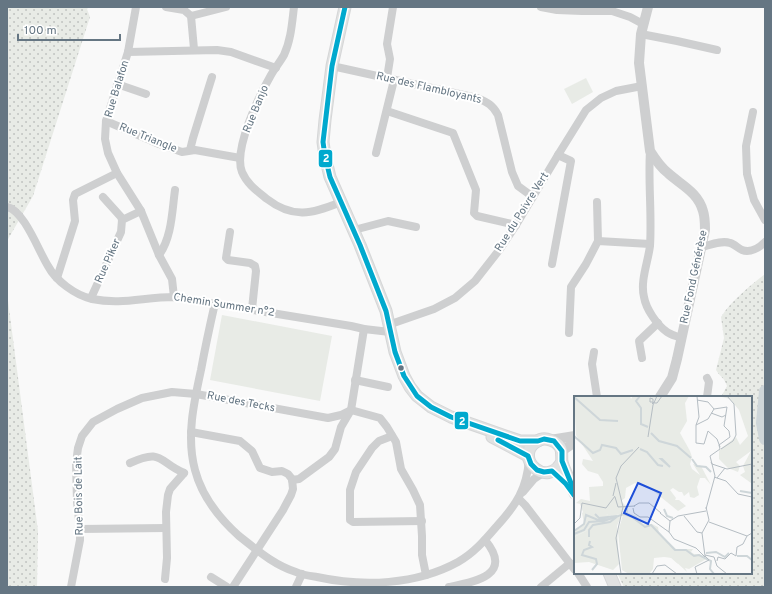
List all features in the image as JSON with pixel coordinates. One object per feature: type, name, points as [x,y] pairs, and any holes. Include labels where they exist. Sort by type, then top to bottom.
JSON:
[{"type":"main road","points":[[345,7],[332,66],[323,142],[330,177],[354,230],[386,311],[395,352],[404,376],[410,387],[418,396],[431,407],[451,417],[520,440],[538,441],[544,439],[550,440],[557,444],[574,490]]},
{"type":"main road","points":[[460,419],[486,435],[528,457]]},
{"type":"main road","points":[[538,441],[530,448],[528,457],[531,465],[536,470],[547,472],[566,484],[574,495]]},
{"type":"main road","points":[[547,472],[556,469],[562,456]]},
{"type":"main road","points":[[609,574],[615,587]]},
{"type":"street","name":"Rue Balafon","points":[[136,7],[128,52],[106,121],[105,139],[108,153],[117,173],[141,211],[159,255],[172,279],[174,296]]},
{"type":"street","points":[[166,7],[184,10],[191,16],[194,49]]},
{"type":"street","points":[[191,16],[226,7]]},
{"type":"street","name":"Rue Banjo","points":[[294,7],[288,43],[284,55],[272,74],[248,123],[240,158],[242,171],[247,182],[278,207],[285,210],[294,212],[310,212],[324,209],[341,202]]},
{"type":"street","points":[[376,153],[387,111],[391,79],[390,59],[387,44],[393,7]]},
{"type":"street","points":[[541,7],[557,10],[612,11],[630,17],[642,29],[717,50]]},
{"type":"street","name":"Rue Fond Générèse","points":[[648,7],[642,29],[639,63],[650,151],[657,163],[668,174],[688,188],[697,198],[704,211],[705,230],[672,378],[661,396]]},
{"type":"street","points":[[128,52],[194,49],[217,50],[231,52],[276,68]]},
{"type":"street","name":"Rue des Flambloyants","points":[[332,66],[477,98],[489,103],[494,107],[498,114],[512,172],[518,186],[533,197]]},
{"type":"street","name":"Rue Triangle","points":[[190,150],[192,138],[212,77]]},
{"type":"street","points":[[117,84],[146,94]]},
{"type":"street","name":"Rue du Poivre Vert","points":[[389,329],[455,298],[475,281],[516,225],[586,110],[601,98],[616,91],[642,86]]},
{"type":"street","points":[[387,111],[453,133],[476,190],[474,213],[477,216],[516,225]]},
{"type":"street","points":[[753,112],[746,146],[747,174],[754,200],[765,220]]},
{"type":"street","name":"Rue Triangle","points":[[106,121],[159,144],[182,152],[196,150],[240,158]]},
{"type":"street","points":[[650,151],[650,244],[643,286],[643,296],[646,305],[658,323],[668,332],[681,338]]},
{"type":"street","points":[[552,264],[572,160],[558,155]]},
{"type":"street","points":[[57,278],[75,221],[73,200],[75,194],[117,173]]},
{"type":"street","points":[[159,255],[165,247],[168,236],[175,190]]},
{"type":"street","points":[[103,197],[122,220],[141,211]]},
{"type":"street","points":[[569,333],[572,287],[598,241],[597,202]]},
{"type":"street","name":"Chemin Summer n°2","points":[[7,207],[10,207],[16,212],[28,226],[48,268],[69,288],[84,296],[111,302],[130,302],[174,296],[364,329],[389,329]]},
{"type":"street","name":"Rue Piker","points":[[91,298],[121,232],[122,220]]},
{"type":"street","points":[[354,230],[388,221],[416,227]]},
{"type":"street","points":[[230,232],[226,258],[228,260],[250,263],[255,266],[256,271],[252,309]]},
{"type":"street","points":[[598,241],[650,244]]},
{"type":"street","points":[[702,247],[722,242],[730,243],[742,250],[749,251],[765,242]]},
{"type":"street","name":"Rue des Tecks","points":[[214,303],[196,394],[328,418],[341,416],[351,410]]},
{"type":"street","points":[[642,358],[639,341],[658,323]]},
{"type":"street","points":[[292,480],[299,479],[333,453],[341,427],[351,410],[364,329]]},
{"type":"street","points":[[594,352],[592,364],[597,396]]},
{"type":"street","points":[[707,378],[709,382],[707,396]]},
{"type":"street","points":[[355,380],[388,387]]},
{"type":"street","name":"Rue Bois de Lait","points":[[71,587],[76,563],[80,529],[77,502],[76,463],[78,448],[82,436],[93,422],[142,398],[155,394],[172,392],[196,394]]},
{"type":"street","points":[[196,394],[191,432],[194,470],[203,493],[213,508],[256,550],[276,563],[302,574],[347,585],[400,580],[426,575],[458,562],[486,540],[534,479],[547,472]]},
{"type":"street","points":[[351,410],[380,418],[387,426],[398,448],[401,469],[414,490],[420,505],[422,521],[422,555],[426,575]]},
{"type":"street","points":[[191,432],[240,441],[252,451],[260,468],[272,472],[282,471],[288,474],[292,480],[293,488],[291,495],[283,510],[233,587]]},
{"type":"street","points":[[392,436],[380,441],[372,448],[356,472],[350,490],[350,520],[353,522],[422,521]]},
{"type":"street","points":[[550,440],[574,436]]},
{"type":"street","points":[[562,456],[574,443]]},
{"type":"street","points":[[130,463],[140,458],[151,456],[159,457],[177,470],[184,473]]},
{"type":"street","points":[[528,457],[528,472],[520,496],[525,505],[572,566],[541,587]]},
{"type":"street","points":[[165,579],[168,495],[170,489],[184,473],[194,470]]},
{"type":"street","points":[[80,529],[166,528]]},
{"type":"street","points":[[448,587],[475,582],[484,578],[491,572],[495,565],[495,557],[493,550],[486,540]]},
{"type":"street","points":[[296,587],[302,574]]},
{"type":"street","points":[[579,574],[587,587]]},
{"type":"street","points":[[211,577],[227,587]]},
{"type":"shaded area","points":[[7,7],[89,7],[87,9],[90,17],[33,196],[7,241]]},
{"type":"shaded area","points":[[586,78],[593,92],[572,104],[564,89]]},
{"type":"shaded area","points":[[765,274],[765,587],[624,587],[618,574],[752,574],[752,396],[722,396],[727,386],[716,370],[724,338],[721,317],[736,299]]},
{"type":"shaded area","points":[[7,293],[38,531],[37,587],[7,587]]},
{"type":"shaded area","points":[[222,315],[332,336],[320,401],[210,380]]},
{"type":"waterway","points":[[765,391],[762,423],[765,439]]},
{"type":"transit line","name":"2","points":[[345,7],[332,66],[323,142],[325,156],[330,177],[360,245],[386,311],[395,352],[404,376],[417,396],[431,407],[451,417],[520,441],[538,441],[544,439],[554,441],[562,451],[562,461],[574,491]]},
{"type":"transit line","name":"2","points":[[498,440],[528,456],[531,464],[537,470],[544,472],[552,471],[566,484],[574,495]]}]
